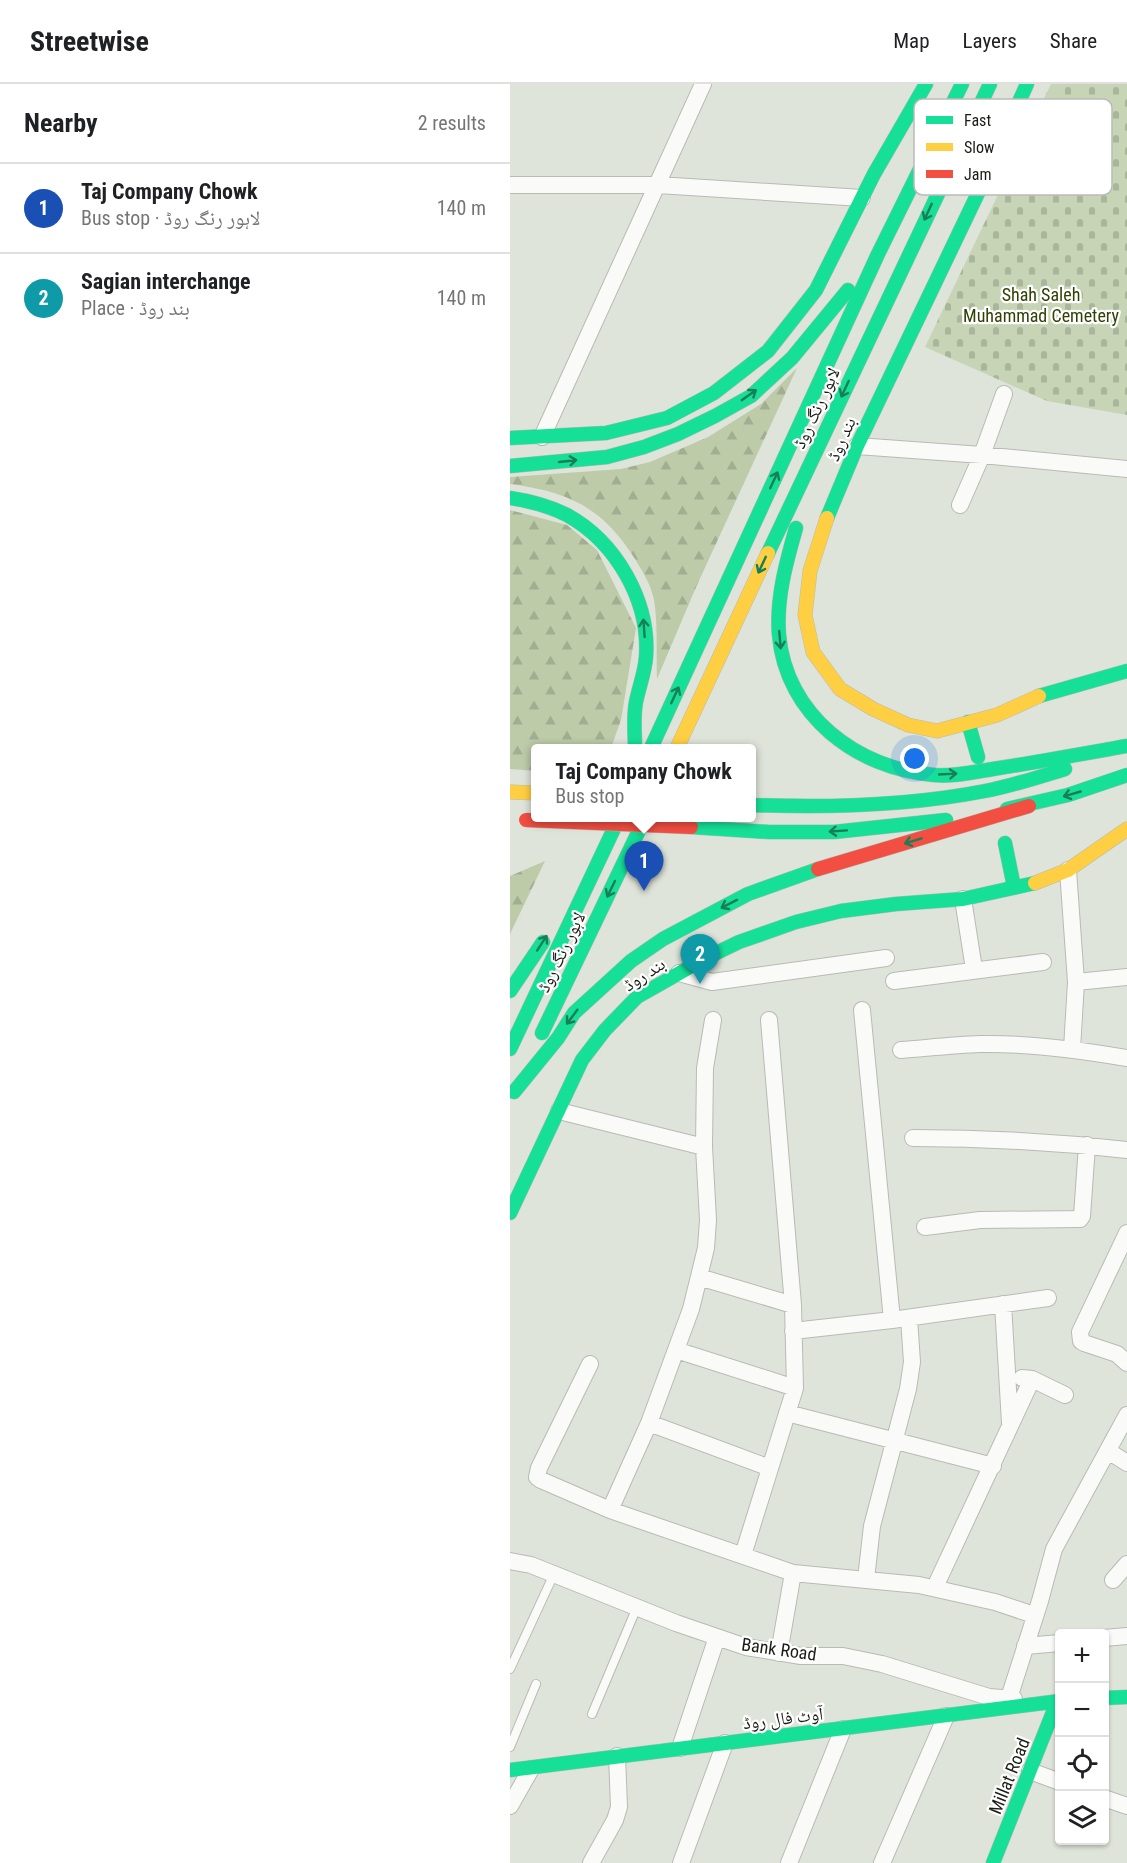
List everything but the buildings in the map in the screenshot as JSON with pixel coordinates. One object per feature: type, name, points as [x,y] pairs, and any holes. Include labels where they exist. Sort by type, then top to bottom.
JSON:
[{"type":"main road","points":[[918,99],[926,84]]},
{"type":"main road","name":"لاہور رنگ روڈ","points":[[955,99],[962,84]]},
{"type":"main road","name":"لاہور رنگ روڈ","points":[[983,99],[990,84]]},
{"type":"main road","name":"بند روڈ","points":[[1020,99],[1027,84]]},
{"type":"main road","points":[[510,438],[606,433],[667,418],[714,393],[768,351],[816,290],[862,198],[914,105]]},
{"type":"main road","name":"لاہور رنگ روڈ","points":[[653,744],[878,254],[914,181]]},
{"type":"main road","name":"لاہور رنگ روڈ","points":[[679,744],[937,195]]},
{"type":"main road","name":"بند روڈ","points":[[977,195],[857,446],[830,509],[810,571],[805,615],[813,652],[840,689],[908,725],[938,731],[997,715],[1038,696],[1127,671]]},
{"type":"main road","points":[[510,466],[607,457],[644,447],[678,434],[751,396],[792,358],[878,254]]},
{"type":"main road","points":[[820,440],[791,543],[778,617],[781,650],[790,680],[808,713],[834,739],[866,757],[901,770],[934,775],[964,773],[1127,747]]},
{"type":"main road","points":[[510,498],[548,506],[576,520],[622,566],[643,615],[646,656],[642,686],[635,706],[635,744]]},
{"type":"main road","points":[[968,722],[978,757]]},
{"type":"main road","points":[[756,805],[851,806],[936,800],[978,793],[1028,780],[1127,747]]},
{"type":"main road","points":[[512,1097],[558,1038],[574,1013],[631,961],[663,939],[748,894],[835,863],[1127,775]]},
{"type":"main road","points":[[510,792],[531,793]]},
{"type":"main road","points":[[573,822],[769,832],[834,832],[911,825],[1029,806]]},
{"type":"main road","points":[[510,820],[531,820]]},
{"type":"main road","name":"لاہور رنگ روڈ","points":[[510,1048],[617,822]]},
{"type":"main road","name":"لاہور رنگ روڈ","points":[[512,1097],[643,822]]},
{"type":"main road","name":"بند روڈ","points":[[510,1213],[582,1060],[605,1030],[637,997],[739,942],[807,920],[841,911],[963,899],[1040,882],[1068,870],[1127,829]]},
{"type":"main road","points":[[1005,843],[1014,887]]},
{"type":"main road","points":[[510,992],[597,865]]},
{"type":"main road","points":[[1109,1698],[1127,1697]]},
{"type":"main road","name":"آوٹ فال روڈ","points":[[510,1770],[1055,1701]]},
{"type":"main road","name":"Millat Road","points":[[993,1863],[1055,1708]]},
{"type":"street","points":[[542,437],[703,84]]},
{"type":"street","points":[[510,185],[658,185],[862,198]]},
{"type":"street","points":[[960,505],[982,455],[1004,394]]},
{"type":"street","points":[[857,446],[982,455],[1127,470]]},
{"type":"street","points":[[1068,870],[1076,982],[1072,1049]]},
{"type":"street","points":[[963,899],[974,969]]},
{"type":"street","points":[[679,973],[712,982],[886,958]]},
{"type":"street","points":[[894,981],[1043,962]]},
{"type":"street","points":[[1076,982],[1127,977]]},
{"type":"street","points":[[862,1010],[901,1319],[912,1362],[908,1389],[872,1526],[866,1579]]},
{"type":"street","points":[[610,1510],[649,1423],[676,1350],[691,1309],[706,1248],[708,1220],[704,1147],[705,1068],[713,1020]]},
{"type":"street","points":[[743,1555],[795,1389],[793,1305],[769,1020]]},
{"type":"street","points":[[901,1050],[980,1044],[1072,1049],[1127,1058]]},
{"type":"street","points":[[559,1111],[704,1147]]},
{"type":"street","points":[[913,1138],[980,1138],[1127,1150]]},
{"type":"street","points":[[925,1227],[980,1220],[1080,1219],[1087,1145]]},
{"type":"street","points":[[1127,1233],[1080,1332],[1081,1341],[1117,1354],[1127,1364]]},
{"type":"street","points":[[699,1277],[793,1305]]},
{"type":"street","points":[[793,1331],[901,1319],[1047,1298]]},
{"type":"street","points":[[1003,1304],[1010,1428]]},
{"type":"street","points":[[676,1350],[795,1389]]},
{"type":"street","points":[[590,1364],[539,1468],[537,1477],[552,1486],[610,1510],[793,1573],[934,1587],[995,1602],[1034,1615]]},
{"type":"street","points":[[1008,1377],[1032,1378],[1065,1395]]},
{"type":"street","points":[[934,1587],[993,1466],[1032,1378]]},
{"type":"street","points":[[787,1413],[993,1466]]},
{"type":"street","points":[[1009,1698],[1054,1549],[1127,1414]]},
{"type":"street","points":[[649,1423],[770,1468]]},
{"type":"street","points":[[1108,1451],[1127,1463]]},
{"type":"street","name":"Bank Road","points":[[510,1561],[531,1565],[746,1647],[801,1656],[843,1656],[882,1664],[989,1697],[1055,1701]]},
{"type":"street","points":[[1113,1580],[1127,1564]]},
{"type":"street","points":[[779,1653],[793,1573]]},
{"type":"street","points":[[1109,1638],[1127,1636]]},
{"type":"street","points":[[680,1749],[717,1637]]},
{"type":"street","points":[[1025,1646],[1055,1643]]},
{"type":"street","points":[[882,1863],[946,1716]]},
{"type":"street","points":[[789,1863],[843,1729]]},
{"type":"street","points":[[681,1863],[725,1743]]},
{"type":"street","points":[[591,1863],[615,1820],[619,1807],[617,1756]]},
{"type":"street","points":[[510,1806],[531,1769]]},
{"type":"street","points":[[1030,1771],[1055,1780]]},
{"type":"street","points":[[1109,1800],[1127,1806]]},
{"type":"lane","points":[[510,1670],[554,1574]]},
{"type":"lane","points":[[592,1714],[637,1607]]},
{"type":"lane","points":[[510,1747],[536,1684]]},
{"type":"green space","name":"Shah Saleh Muhammad Cemetery","points":[[1051,84],[1127,84],[1127,415],[1047,401],[925,347],[998,195],[1112,195],[1112,99],[1044,99]]},
{"type":"green space","points":[[797,368],[697,585],[657,679],[656,619],[653,594],[644,574],[623,541],[610,526],[582,505],[550,492],[510,484],[510,477],[621,469],[650,462],[708,437],[761,404]]},
{"type":"green space","points":[[510,510],[567,525],[597,550],[636,628],[621,720],[612,744],[531,744],[531,771],[510,769]]},
{"type":"green space","points":[[545,861],[510,934],[510,876]]},
{"type":"traffic: fast","points":[[917,99],[926,84]]},
{"type":"traffic: fast","points":[[955,99],[962,84]]},
{"type":"traffic: fast","points":[[983,99],[990,84]]},
{"type":"traffic: fast","points":[[1020,99],[1027,84]]},
{"type":"traffic: fast","points":[[510,438],[606,433],[667,418],[714,393],[768,351],[816,290],[874,174],[914,105]]},
{"type":"traffic: fast","points":[[653,744],[878,254],[914,181]]},
{"type":"traffic: fast","points":[[768,553],[937,195]]},
{"type":"traffic: fast","points":[[827,518],[857,446],[977,195]]},
{"type":"traffic: fast","points":[[510,466],[607,457],[644,447],[715,416],[751,396],[792,358],[848,290]]},
{"type":"traffic: fast","points":[[510,498],[532,502],[567,515],[601,541],[615,557],[626,575],[636,595],[646,636],[646,657],[635,708],[635,744]]},
{"type":"traffic: fast","points":[[796,528],[780,595],[778,622],[785,664],[795,690],[811,713],[830,733],[853,749],[878,762],[906,771],[956,775],[1127,746]]},
{"type":"traffic: fast","points":[[1039,696],[1127,671]]},
{"type":"traffic: fast","points":[[968,722],[978,757]]},
{"type":"traffic: fast","points":[[756,805],[840,806],[927,800],[995,789],[1065,769]]},
{"type":"traffic: fast","points":[[1007,809],[1068,795],[1127,775]]},
{"type":"traffic: fast","points":[[691,827],[769,832],[834,832],[946,820]]},
{"type":"traffic: fast","points":[[510,1049],[617,822]]},
{"type":"traffic: fast","points":[[542,1033],[643,822]]},
{"type":"traffic: fast","points":[[1005,843],[1014,887]]},
{"type":"traffic: fast","points":[[514,1092],[558,1038],[574,1013],[631,961],[663,939],[748,894],[818,869]]},
{"type":"traffic: fast","points":[[510,1213],[582,1060],[605,1030],[637,997],[739,942],[796,922],[841,911],[963,899],[1035,883]]},
{"type":"traffic: fast","points":[[510,991],[543,942]]},
{"type":"traffic: fast","points":[[1109,1698],[1127,1697]]},
{"type":"traffic: fast","points":[[510,1770],[1055,1702]]},
{"type":"traffic: fast","points":[[993,1863],[1055,1707]]},
{"type":"traffic: slow","points":[[827,518],[810,571],[805,615],[813,652],[840,689],[873,709],[908,725],[937,731],[997,715],[1039,696]]},
{"type":"traffic: slow","points":[[679,744],[768,553]]},
{"type":"traffic: slow","points":[[510,792],[531,793]]},
{"type":"traffic: slow","points":[[1035,883],[1068,870],[1127,829]]},
{"type":"traffic: jam","points":[[818,869],[1029,806]]},
{"type":"traffic: jam","points":[[526,820],[531,820]]},
{"type":"traffic: jam","points":[[573,822],[691,827]]},
{"type":"place","name":"Taj Company Chowk","points":[[644,891]]},
{"type":"place","name":"Sagian interchange","points":[[700,984]]}]
